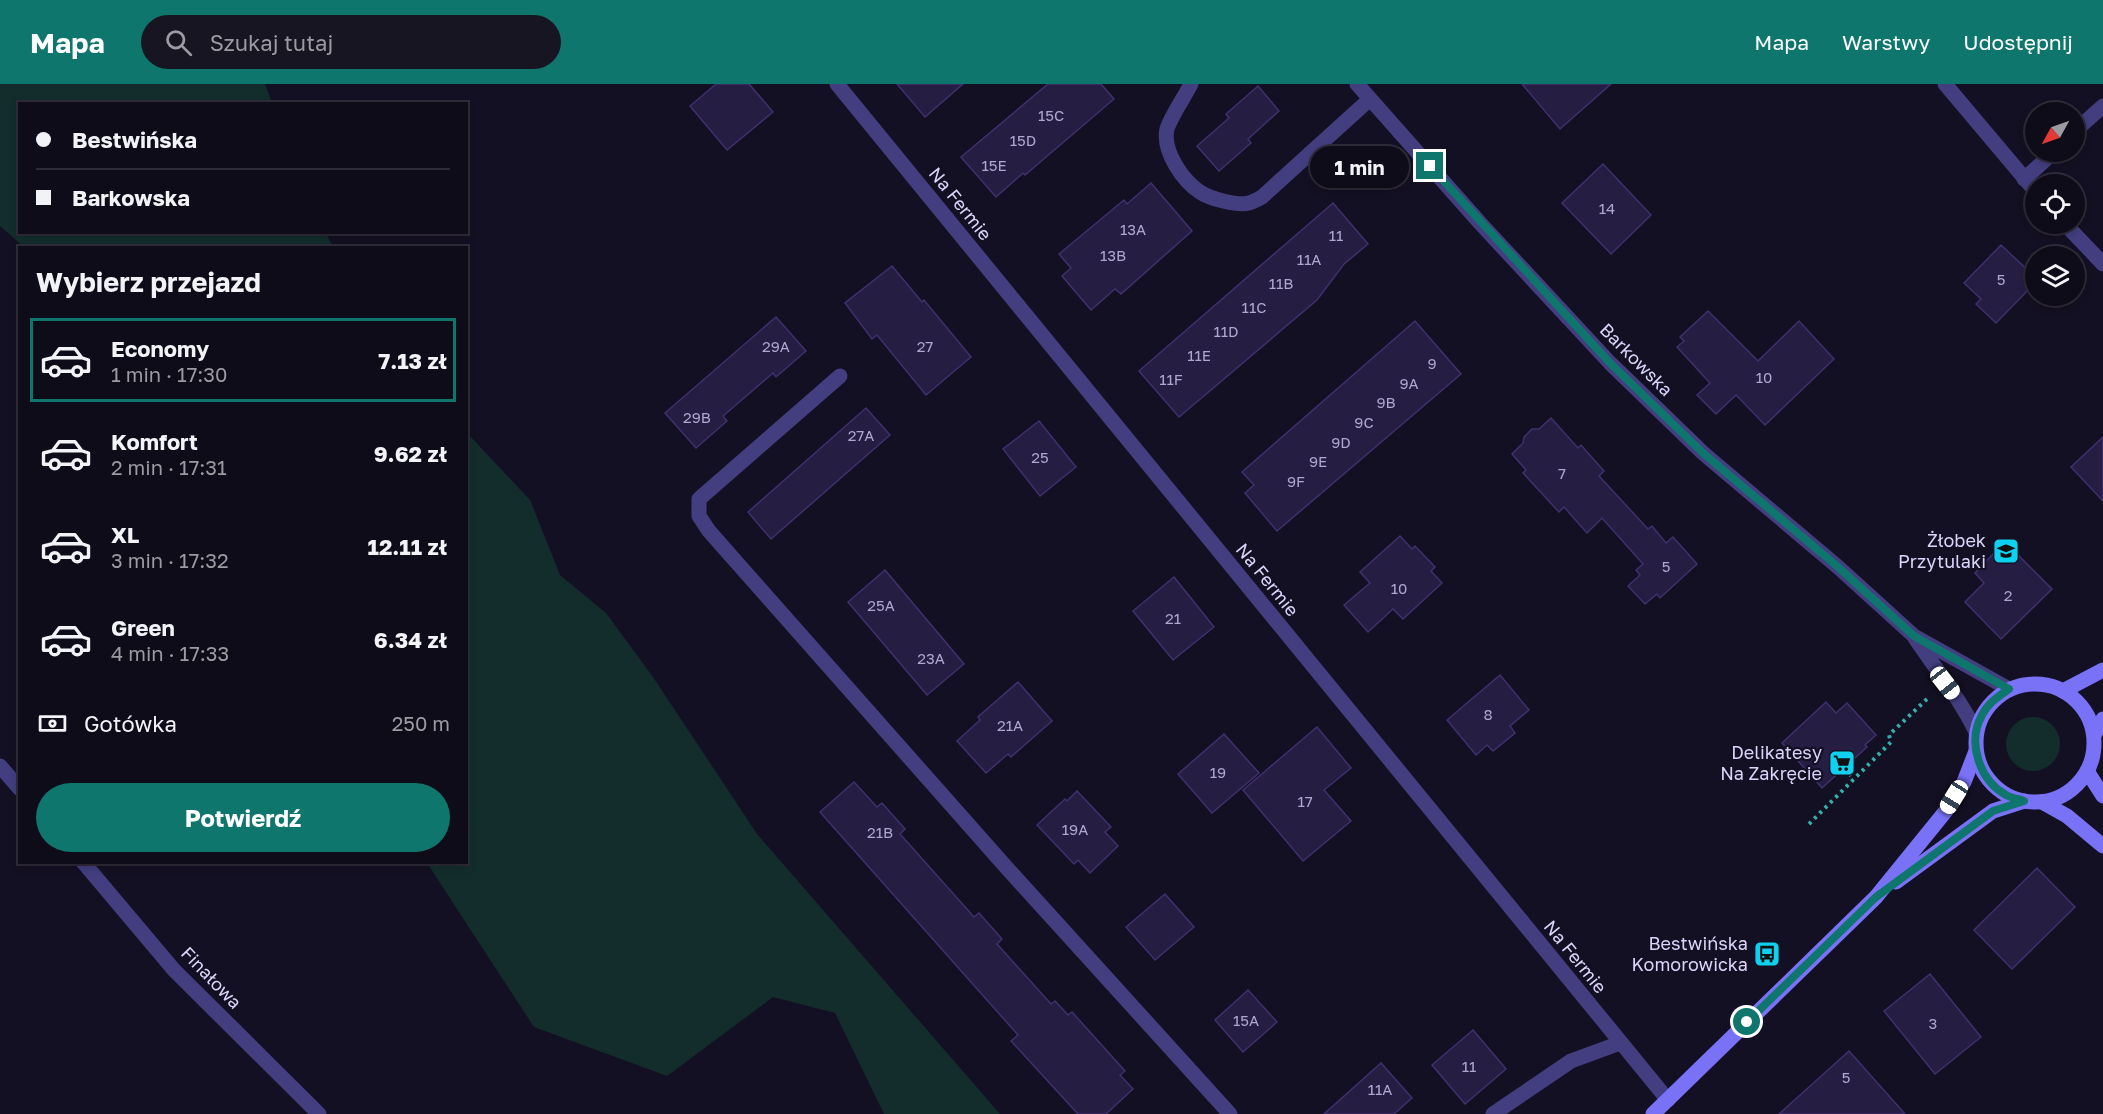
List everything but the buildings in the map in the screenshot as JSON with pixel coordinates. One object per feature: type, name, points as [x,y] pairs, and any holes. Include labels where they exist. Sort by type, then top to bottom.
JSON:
[{"type":"street","name":"Na Fermie","points":[[837,84],[1668,1100]]},
{"type":"street","points":[[1191,84],[1167,129],[1167,144],[1171,158],[1180,172],[1200,192],[1220,201],[1248,203],[1262,197],[1370,99]]},
{"type":"street","name":"Barkowska","points":[[1357,84],[1480,223],[1610,363],[1703,453],[1838,567],[1914,636],[2009,689]]},
{"type":"street","points":[[1945,84],[2024,179],[2043,162]]},
{"type":"street","points":[[2085,122],[2103,106]]},
{"type":"street","points":[[2074,234],[2103,264]]},
{"type":"street","points":[[840,376],[699,500],[699,516],[709,531],[982,840],[1230,1114]]},
{"type":"street","name":"Barkowska","points":[[1914,636],[1964,707],[1976,732]]},
{"type":"street","points":[[2063,691],[2103,670]]},
{"type":"street","points":[[2027,684],[2045,685],[2063,691],[2078,702],[2088,717],[2094,735],[2093,754],[2087,771],[2076,786],[2060,796],[2042,802],[2024,801],[2006,795],[1992,784],[1981,768],[1976,751],[1976,732],[1982,715],[1994,700],[2009,689],[2027,684]]},
{"type":"street","points":[[2094,735],[2103,719]]},
{"type":"street","points":[[1653,1114],[1876,897],[1946,812],[1964,782],[1976,751]]},
{"type":"street","points":[[0,766],[18,787]]},
{"type":"street","points":[[2087,771],[2103,796]]},
{"type":"street","points":[[1876,897],[1993,811],[2024,801]]},
{"type":"street","points":[[2042,802],[2067,816],[2103,846]]},
{"type":"street","name":"Finałowa","points":[[85,864],[174,970],[319,1114]]},
{"type":"street","points":[[1493,1114],[1572,1061],[1620,1043]]},
{"type":"path","points":[[1809,824],[1891,742],[1889,735],[1933,693]]},
{"type":"path","points":[[1844,768],[1854,779]]},
{"type":"green space","points":[[0,84],[265,84],[272,102],[18,102],[18,234],[326,234],[332,246],[23,246],[0,226]]},
{"type":"green space","points":[[468,434],[530,500],[560,575],[606,613],[653,677],[757,834],[1000,1114],[884,1114],[835,1013],[773,997],[667,1076],[534,1027],[428,864],[468,864]]},
{"type":"green space","points":[[2028,717],[2038,717],[2048,721],[2056,729],[2060,744],[2056,759],[2048,767],[2038,771],[2028,771],[2018,767],[2010,759],[2006,749],[2006,739],[2010,729],[2018,721]]},
{"type":"place","name":"Żłobek Przytulaki","points":[[2006,551]]},
{"type":"place","name":"Delikatesy Na Zakręcie","points":[[1842,763]]},
{"type":"place","name":"Bestwińska Komorowicka","points":[[1767,954]]},
{"type":"route","points":[[1430,166],[1610,363],[1703,453],[1838,567],[1914,636],[2009,689],[1994,700],[1982,715],[1976,732],[1976,751],[1981,768],[1992,784],[2006,795],[2024,801],[1993,811],[1876,897],[1747,1022]]}]
